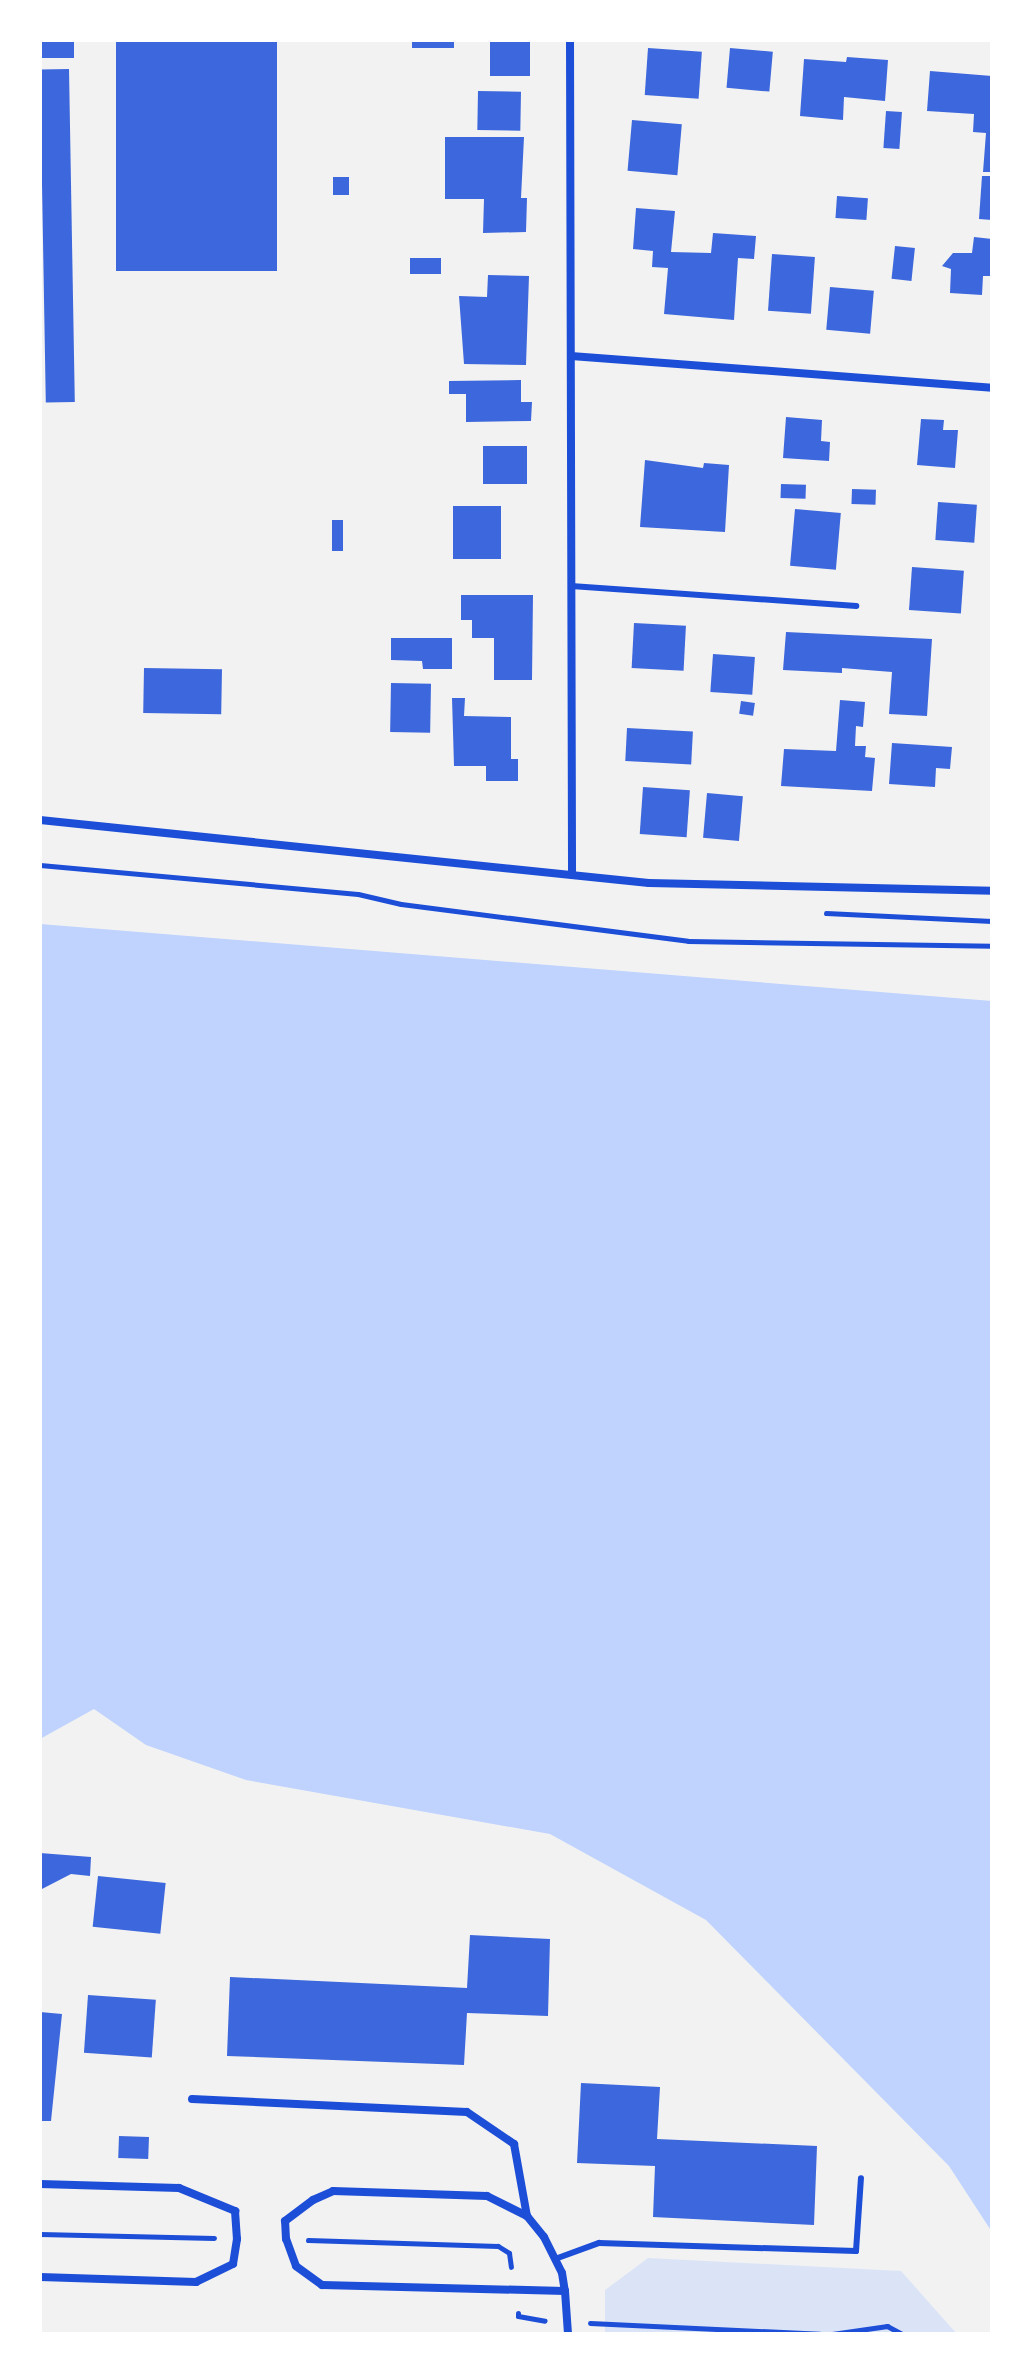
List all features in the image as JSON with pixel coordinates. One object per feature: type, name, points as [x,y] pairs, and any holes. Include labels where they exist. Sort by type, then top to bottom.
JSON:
[{"type":"street","points":[[570,40],[572,875]]},
{"type":"street","points":[[571,356],[992,388]]},
{"type":"street","points":[[40,820],[649,883],[992,891]]},
{"type":"street","points":[[192,2099],[467,2112],[514,2144],[527,2216]]},
{"type":"street","points":[[40,2184],[179,2188],[235,2211],[237,2239],[233,2264],[196,2282],[40,2277]]},
{"type":"street","points":[[565,2291],[322,2285],[296,2266],[286,2239],[285,2221],[313,2200],[333,2191],[487,2196],[527,2216],[544,2237],[565,2291],[568,2334]]},
{"type":"lane","points":[[571,586],[856,606]]},
{"type":"lane","points":[[555,2259],[599,2243],[856,2251],[861,2178]]},
{"type":"path","points":[[40,865],[358,894],[401,904],[688,941],[992,946]]},
{"type":"path","points":[[832,2334],[887,2326],[902,2334]]},
{"type":"shaded area","points":[[648,2258],[901,2271],[957,2334],[605,2334],[605,2290]]},
{"type":"water","points":[[40,924],[992,1001],[992,2232],[949,2166],[706,1920],[550,1834],[246,1780],[146,1745],[94,1709],[40,1739]]},
{"type":"building","points":[[40,40],[74,40],[74,58],[40,58]]},
{"type":"building","points":[[116,40],[277,40],[277,271],[116,271]]},
{"type":"building","points":[[412,40],[454,40],[454,48],[412,48]]},
{"type":"building","points":[[490,40],[530,40],[530,76],[490,76]]},
{"type":"building","points":[[648,48],[702,52],[699,99],[645,95]]},
{"type":"building","points":[[730,48],[773,52],[769,92],[727,88]]},
{"type":"building","points":[[847,57],[888,60],[885,101],[844,97],[843,120],[800,116],[804,59],[846,62]]},
{"type":"building","points":[[69,69],[75,402],[46,402],[40,70]]},
{"type":"building","points":[[930,71],[992,76],[992,172],[983,172],[986,133],[973,132],[974,114],[927,111]]},
{"type":"building","points":[[478,91],[521,92],[520,131],[477,130]]},
{"type":"building","points":[[886,111],[902,112],[899,149],[883,148]]},
{"type":"building","points":[[632,120],[682,124],[677,175],[628,171]]},
{"type":"building","points":[[445,137],[524,137],[521,198],[527,198],[526,232],[483,233],[484,199],[445,199]]},
{"type":"building","points":[[982,176],[992,176],[992,220],[979,219]]},
{"type":"building","points":[[333,177],[349,177],[349,195],[333,195]]},
{"type":"building","points":[[837,196],[868,198],[866,220],[835,218]]},
{"type":"building","points":[[636,208],[675,211],[671,252],[711,253],[713,233],[756,236],[754,259],[738,258],[734,320],[664,314],[668,268],[652,267],[653,251],[633,249]]},
{"type":"building","points":[[974,237],[992,239],[992,276],[983,276],[982,295],[950,293],[951,269],[942,266],[953,253],[972,253]]},
{"type":"building","points":[[895,246],[915,248],[911,281],[892,279]]},
{"type":"building","points":[[772,254],[815,257],[811,314],[768,311]]},
{"type":"building","points":[[410,258],[441,258],[441,274],[410,274]]},
{"type":"building","points":[[488,275],[529,276],[526,365],[464,364],[459,296],[487,297]]},
{"type":"building","points":[[830,287],[874,291],[870,334],[826,330]]},
{"type":"building","points":[[521,380],[521,402],[532,402],[531,421],[466,422],[466,394],[449,394],[449,381]]},
{"type":"building","points":[[786,417],[822,420],[821,441],[830,442],[829,461],[783,458]]},
{"type":"building","points":[[921,419],[944,420],[943,430],[958,430],[955,468],[917,465]]},
{"type":"building","points":[[483,446],[527,446],[527,484],[483,484]]},
{"type":"building","points":[[645,460],[703,468],[704,463],[729,465],[725,532],[640,527]]},
{"type":"building","points":[[781,484],[806,485],[805,499],[781,498]]},
{"type":"building","points":[[852,489],[876,490],[875,505],[851,504]]},
{"type":"building","points":[[938,502],[977,505],[974,543],[935,540]]},
{"type":"building","points":[[453,506],[501,506],[501,559],[453,559]]},
{"type":"building","points":[[795,509],[841,513],[836,570],[790,566]]},
{"type":"building","points":[[332,520],[343,520],[343,551],[332,551]]},
{"type":"building","points":[[912,567],[964,571],[961,614],[909,610]]},
{"type":"building","points":[[461,595],[533,595],[532,680],[494,680],[494,638],[472,638],[472,620],[461,620]]},
{"type":"building","points":[[634,623],[686,626],[684,671],[632,668]]},
{"type":"building","points":[[786,632],[932,639],[927,716],[889,714],[892,672],[842,668],[842,673],[783,670]]},
{"type":"building","points":[[391,638],[452,638],[452,669],[423,669],[422,661],[391,660]]},
{"type":"building","points":[[713,654],[755,657],[752,695],[710,692]]},
{"type":"building","points":[[144,668],[222,669],[221,714],[143,713]]},
{"type":"building","points":[[391,683],[431,684],[430,733],[390,732]]},
{"type":"building","points":[[452,698],[465,698],[464,716],[511,717],[511,759],[518,759],[518,781],[486,781],[486,766],[454,766]]},
{"type":"building","points":[[840,700],[865,702],[863,727],[856,726],[855,746],[866,746],[865,757],[875,758],[872,791],[781,786],[784,749],[836,751]]},
{"type":"building","points":[[741,701],[755,703],[753,716],[739,714]]},
{"type":"building","points":[[627,728],[693,731],[691,764],[625,761]]},
{"type":"building","points":[[892,743],[952,747],[950,769],[936,768],[935,787],[889,784]]},
{"type":"building","points":[[643,787],[690,790],[687,837],[640,834]]},
{"type":"building","points":[[707,793],[743,796],[739,841],[703,838]]},
{"type":"building","points":[[40,1853],[91,1857],[90,1876],[71,1874],[40,1890]]},
{"type":"building","points":[[98,1876],[166,1883],[160,1934],[93,1927]]},
{"type":"building","points":[[470,1935],[550,1939],[548,2016],[467,2013],[464,2065],[227,2056],[230,1977],[467,1988]]},
{"type":"building","points":[[88,1995],[156,2000],[152,2058],[84,2053]]},
{"type":"building","points":[[40,2012],[62,2014],[51,2121],[40,2121]]},
{"type":"building","points":[[581,2083],[660,2087],[657,2139],[817,2146],[814,2225],[653,2217],[655,2166],[577,2163]]},
{"type":"building","points":[[119,2136],[149,2137],[148,2159],[118,2158]]}]
